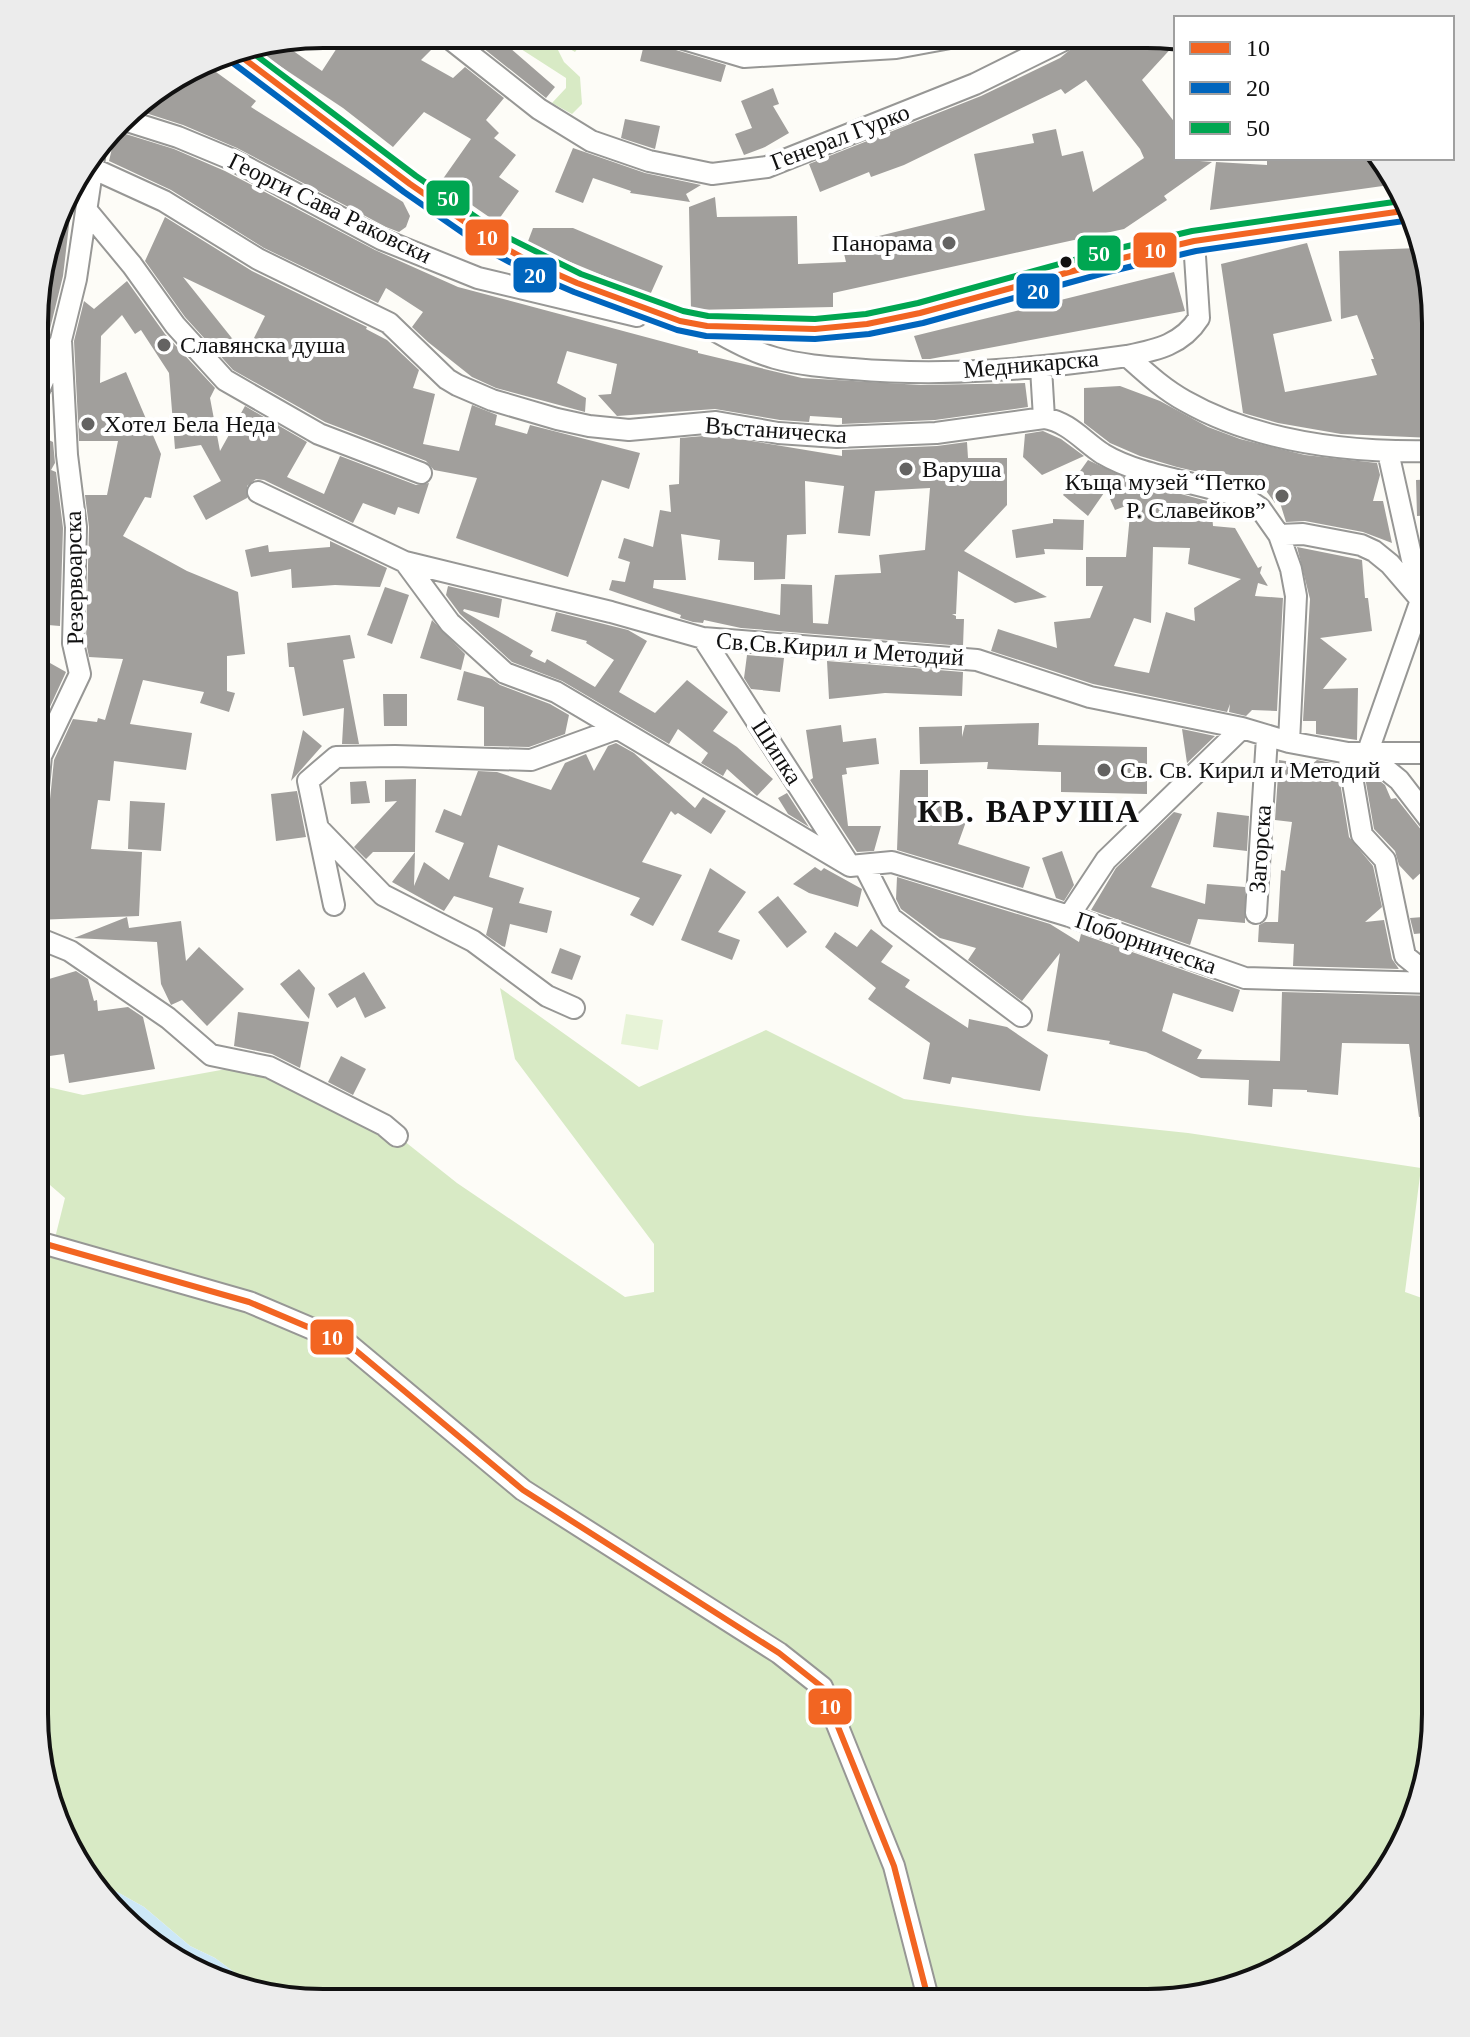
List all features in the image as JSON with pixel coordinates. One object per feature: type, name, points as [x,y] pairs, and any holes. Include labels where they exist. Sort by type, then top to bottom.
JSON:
[{"type":"street","points":[[715,49],[744,57],[891,48]]},
{"type":"street","name":"Генерал Гурко","points":[[463,49],[539,109],[591,141],[649,161],[712,174],[767,167],[975,84],[1048,48]]},
{"type":"street","points":[[245,60],[410,184],[494,242],[577,283],[680,321],[707,326],[803,329],[867,324],[1194,241],[1398,212]]},
{"type":"street","name":"Георги Сава Раковски","points":[[135,123],[231,159],[381,239],[478,278],[622,314],[680,321]]},
{"type":"street","name":"Въстаническа","points":[[99,163],[258,259],[389,323],[457,385],[492,400],[557,419],[629,430],[716,422],[778,433],[837,437],[936,433],[1044,418]]},
{"type":"street","name":"Резервоарска","points":[[48,741],[80,674],[73,643],[76,527],[67,455],[61,340],[88,212],[93,172]]},
{"type":"street","points":[[88,212],[132,265],[175,325],[225,380],[319,434],[421,473]]},
{"type":"street","points":[[1127,356],[1170,345],[1194,326],[1199,318],[1194,241]]},
{"type":"street","name":"Медникарска","points":[[707,326],[757,352],[807,364],[903,373],[1041,368],[1127,356],[1182,400],[1238,425],[1309,442],[1388,452],[1422,451]]},
{"type":"street","points":[[48,370],[61,340]]},
{"type":"street","points":[[1041,368],[1044,418],[1069,427],[1101,452],[1127,465],[1248,500],[1260,508],[1279,535],[1291,569],[1296,596],[1289,742]]},
{"type":"street","points":[[1388,452],[1422,574]]},
{"type":"street","name":"Св.Св.Кирил и Методий","points":[[258,492],[405,562],[611,612],[703,638],[977,660],[1090,697],[1242,728],[1289,742],[1357,754],[1422,753]]},
{"type":"street","points":[[1279,535],[1303,534],[1361,545],[1374,551],[1422,593]]},
{"type":"street","name":"Поборническа","points":[[405,562],[450,623],[505,673],[556,692],[857,866],[892,862],[1069,916],[1245,978],[1422,982]]},
{"type":"street","points":[[1422,615],[1357,754],[1362,835],[1385,860],[1405,956],[1422,970]]},
{"type":"street","name":"Шипка","points":[[703,638],[857,866]]},
{"type":"street","points":[[1069,916],[1106,860],[1242,728]]},
{"type":"street","points":[[334,905],[308,781],[336,757],[531,760],[616,729]]},
{"type":"street","name":"Загорска","points":[[1256,913],[1267,737]]},
{"type":"street","points":[[1357,754],[1399,780],[1422,809]]},
{"type":"street","points":[[318,828],[383,895],[473,941],[547,996],[574,1008]]},
{"type":"street","points":[[857,866],[891,918],[1021,1016]]},
{"type":"street","points":[[48,942],[70,951],[143,1001],[211,1055],[269,1067],[384,1125],[397,1136]]},
{"type":"street","points":[[48,1245],[249,1302],[348,1344],[523,1490],[779,1653],[822,1687],[894,1866],[926,1989]]},
{"type":"green space","points":[[521,49],[557,49],[564,62],[580,77],[582,104],[572,114],[552,103],[566,88],[566,78]]},
{"type":"green space","points":[[500,988],[639,1087],[766,1030],[904,1099],[1188,1133],[1421,1168],[1405,1292],[1421,1298],[1421,1732],[1417,1768],[1394,1836],[1376,1867],[1328,1921],[1300,1943],[1269,1961],[1218,1980],[1183,1987],[323,1989],[287,1987],[238,1975],[215,1958],[190,1946],[144,1907],[111,1888],[76,1836],[63,1803],[50,1750],[48,1249],[53,1246],[65,1198],[48,1183],[48,1087],[83,1095],[232,1068],[269,1067],[384,1125],[457,1183],[625,1297],[654,1292],[654,1244],[515,1059]]},
{"type":"green space","points":[[626,1014],[663,1020],[658,1050],[621,1044]]},
{"type":"water","points":[[111,1888],[144,1907],[190,1946],[215,1958],[238,1975],[185,1952],[128,1909]]},
{"type":"building","points":[[1072,48],[1170,49],[1142,80],[1174,121],[1174,160],[1212,162],[1164,196],[1167,200],[1124,229],[833,293],[833,307],[691,310],[689,207],[715,197],[717,217],[797,216],[798,264],[846,262],[842,245],[985,210],[974,154],[1034,143],[1032,134],[1056,129],[1062,156],[1083,151],[1093,192],[1144,158],[1086,80],[1065,94],[1061,89],[904,165],[871,177],[869,172],[820,192],[809,164],[981,96],[1060,58]]},
{"type":"building","points":[[336,49],[432,49],[421,60],[453,78],[465,67],[504,98],[486,120],[499,133],[494,138],[516,155],[499,177],[519,191],[499,219],[492,219],[440,183],[471,139],[424,112],[393,147],[343,108],[263,55],[292,50],[322,71]]},
{"type":"building","points":[[484,49],[511,49],[555,87],[546,98]]},
{"type":"building","points":[[643,49],[671,49],[726,65],[721,82],[640,61]]},
{"type":"building","points":[[214,71],[256,101],[251,107],[403,202],[410,216],[406,227],[399,232],[386,227],[237,148],[146,113],[170,94]]},
{"type":"building","points":[[773,88],[779,104],[773,106],[789,133],[744,155],[735,134],[752,128],[741,101]]},
{"type":"building","points":[[625,119],[660,126],[655,149],[621,138]]},
{"type":"building","points":[[124,134],[174,149],[225,171],[375,250],[458,287],[698,353],[802,378],[921,385],[1025,383],[1028,407],[935,420],[842,424],[842,418],[810,416],[809,422],[780,420],[715,409],[617,416],[598,395],[611,394],[617,364],[567,351],[557,383],[586,398],[585,412],[496,388],[472,377],[412,327],[423,312],[386,288],[378,303],[264,248],[171,190],[109,161],[112,147]]},
{"type":"building","points":[[573,148],[645,173],[701,185],[686,194],[690,202],[630,193],[593,178],[583,203],[555,192]]},
{"type":"building","points":[[1267,160],[1368,160],[1385,186],[1210,210],[1216,162],[1267,165]]},
{"type":"building","points":[[70,216],[63,276],[48,337],[53,269]]},
{"type":"building","points":[[165,217],[252,271],[367,327],[387,340],[419,370],[413,388],[435,394],[423,444],[459,451],[472,405],[497,415],[495,425],[527,434],[530,425],[640,453],[629,489],[602,480],[568,577],[456,538],[477,478],[434,470],[426,461],[325,422],[233,370],[185,317],[145,261]],"holes":[[[183,277],[265,316],[247,352],[241,345],[239,347]]]},
{"type":"building","points":[[533,228],[573,228],[663,266],[650,295],[527,244]]},
{"type":"building","points":[[1307,243],[1332,321],[1273,334],[1285,392],[1377,375],[1357,315],[1341,319],[1339,251],[1411,248],[1420,287],[1422,438],[1341,434],[1278,423],[1243,413],[1221,264]]},
{"type":"building","points":[[1174,272],[1185,311],[930,359],[922,359],[914,336]]},
{"type":"building","points":[[127,281],[165,334],[215,388],[210,398],[220,451],[245,406],[307,442],[287,477],[324,494],[340,456],[416,485],[429,483],[419,514],[398,507],[395,515],[363,503],[353,523],[256,479],[247,486],[247,498],[206,520],[193,496],[221,481],[201,445],[175,449],[169,373],[141,330],[135,334],[122,315],[101,336],[100,383],[126,372],[161,454],[151,498],[145,497],[123,536],[187,571],[238,592],[245,654],[227,656],[227,691],[235,693],[229,712],[200,703],[204,692],[143,680],[130,724],[192,733],[186,770],[114,761],[110,801],[98,800],[91,849],[142,852],[139,916],[48,920],[48,810],[54,760],[73,719],[105,720],[123,659],[89,657],[86,642],[89,527],[85,495],[107,495],[118,441],[79,441],[74,341],[84,301],[94,309]]},
{"type":"building","points":[[1120,386],[1160,401],[1208,427],[1240,439],[1305,455],[1377,463],[1380,475],[1373,501],[1383,501],[1392,543],[1363,532],[1305,521],[1286,522],[1277,493],[1275,503],[1259,481],[1221,473],[1220,477],[1177,467],[1110,443],[1084,423],[1084,388]]},
{"type":"building","points":[[1043,431],[1061,439],[1084,456],[1042,475],[1023,457],[1025,434]]},
{"type":"building","points":[[715,435],[842,456],[842,450],[967,442],[968,458],[1007,458],[1007,505],[964,551],[1047,597],[1015,603],[958,571],[956,614],[952,614],[956,619],[964,619],[963,646],[741,628],[704,620],[703,623],[693,622],[609,590],[612,580],[625,582],[630,562],[618,558],[624,538],[653,547],[660,510],[671,512],[669,485],[679,484],[680,438]],"holes":[[[805,481],[844,486],[838,533],[870,536],[875,491],[930,488],[925,550],[879,555],[881,573],[835,575],[828,624],[813,623],[812,585],[781,584],[780,615],[653,588],[654,580],[686,580],[681,534],[720,540],[718,560],[754,562],[754,580],[785,579],[787,535],[806,534]]]},
{"type":"building","points":[[48,440],[53,442],[55,463],[51,470],[56,472],[63,528],[60,626],[48,625]]},
{"type":"building","points":[[1088,460],[1132,481],[1211,502],[1213,526],[1235,528],[1258,568],[1262,566],[1260,573],[1268,586],[1258,583],[1255,596],[1283,598],[1277,711],[1252,710],[1246,716],[1229,712],[1230,704],[1227,712],[1093,684],[991,651],[998,629],[1057,648],[1054,622],[1090,618],[1103,586],[1086,586],[1086,557],[1126,557],[1131,504],[1115,510],[1106,490],[1088,516],[1063,495]],"holes":[[[1153,547],[1190,548],[1188,564],[1241,579],[1194,608],[1195,621],[1166,612],[1149,673],[1114,666],[1134,618],[1151,623]]]},
{"type":"building","points":[[1416,480],[1422,480],[1422,516],[1417,516]]},
{"type":"building","points":[[1053,519],[1084,520],[1083,550],[1044,549],[1045,554],[1016,558],[1012,530],[1053,523]]},
{"type":"building","points":[[330,541],[387,568],[380,587],[335,585],[292,588],[291,569],[251,577],[245,550],[268,545],[269,552],[330,547]]},
{"type":"building","points":[[1297,547],[1362,560],[1372,631],[1320,638],[1347,659],[1323,689],[1358,688],[1357,740],[1316,734],[1316,721],[1303,721],[1310,599]]},
{"type":"building","points":[[448,586],[502,599],[499,618],[463,611],[533,651],[530,656],[545,663],[547,659],[595,687],[614,660],[587,641],[551,631],[556,612],[628,630],[647,641],[619,692],[655,713],[687,680],[728,712],[713,731],[737,747],[773,779],[757,796],[727,769],[723,776],[701,763],[708,753],[678,729],[669,744],[562,681],[512,662],[460,614],[446,595]]},
{"type":"building","points":[[385,587],[409,595],[392,644],[367,635]]},
{"type":"building","points":[[432,620],[465,654],[461,670],[420,658]]},
{"type":"building","points":[[350,635],[355,658],[343,660],[359,744],[342,744],[344,708],[303,716],[294,667],[289,667],[287,643]]},
{"type":"building","points":[[747,655],[784,658],[780,692],[751,689],[744,678]]},
{"type":"building","points":[[827,661],[963,672],[962,696],[885,693],[829,699]]},
{"type":"building","points":[[50,663],[66,672],[48,711]]},
{"type":"building","points":[[464,671],[492,679],[569,715],[565,734],[529,747],[484,746],[484,707],[457,700]]},
{"type":"building","points":[[383,694],[407,694],[407,726],[384,726]]},
{"type":"building","points":[[1039,723],[1038,745],[1147,747],[1147,794],[1061,792],[1061,772],[987,769],[988,762],[920,764],[919,727],[962,726],[962,737],[965,725]]},
{"type":"building","points":[[841,725],[843,742],[876,738],[879,764],[846,768],[847,774],[842,775],[848,826],[881,826],[874,851],[857,852],[810,780],[813,778],[806,730]]},
{"type":"building","points":[[1182,729],[1215,736],[1187,763]]},
{"type":"building","points":[[303,730],[322,746],[291,781]]},
{"type":"building","points":[[616,743],[634,753],[695,808],[703,797],[726,811],[711,834],[671,811],[642,862],[682,875],[653,926],[630,915],[640,898],[498,845],[489,877],[524,888],[519,903],[552,911],[547,933],[510,924],[505,947],[486,935],[493,908],[454,896],[444,911],[392,882],[415,852],[414,886],[424,862],[449,880],[464,843],[435,832],[444,809],[461,816],[478,771],[497,772],[551,790],[565,763],[586,754],[594,771],[608,746]]},
{"type":"building","points":[[1279,760],[1311,765],[1317,760],[1337,764],[1349,837],[1373,866],[1382,907],[1365,922],[1384,920],[1392,959],[1399,969],[1293,966],[1294,944],[1258,942],[1259,925],[1278,922],[1281,870],[1285,871],[1292,822],[1275,820]]},
{"type":"building","points":[[900,770],[928,770],[928,802],[968,816],[958,844],[1030,867],[1023,888],[897,850]]},
{"type":"building","points":[[1372,775],[1385,785],[1391,799],[1396,798],[1422,830],[1422,872],[1413,880],[1399,865],[1395,851],[1374,829],[1365,777]]},
{"type":"building","points":[[416,779],[415,852],[373,852],[366,859],[354,847],[397,801],[385,802],[385,780]]},
{"type":"building","points":[[366,781],[370,803],[351,804],[350,782]]},
{"type":"building","points":[[297,791],[306,837],[276,841],[271,794]]},
{"type":"building","points":[[787,793],[809,827],[788,814],[778,798]]},
{"type":"building","points":[[130,801],[165,803],[161,851],[128,849]]},
{"type":"building","points":[[1174,812],[1182,814],[1151,887],[1205,904],[1207,884],[1245,887],[1245,923],[1198,919],[1190,945],[1091,910],[1116,868]]},
{"type":"building","points":[[1217,812],[1249,816],[1247,851],[1213,847]]},
{"type":"building","points":[[1062,851],[1074,885],[1064,901],[1056,898],[1042,858]]},
{"type":"building","points":[[815,867],[821,871],[824,868],[862,889],[858,907],[809,893],[793,884]]},
{"type":"building","points":[[710,868],[746,892],[718,932],[740,940],[732,960],[681,940]]},
{"type":"building","points":[[897,877],[1050,924],[1079,942],[1081,934],[1240,990],[1233,1012],[1173,993],[1162,1031],[1202,1050],[1197,1059],[1280,1061],[1282,992],[1422,996],[1421,1117],[1419,1117],[1409,1044],[1342,1043],[1338,1095],[1273,1089],[1272,1107],[1248,1105],[1249,1080],[1201,1078],[1146,1052],[1109,1044],[1110,1041],[1047,1031],[1060,953],[1022,1001],[968,960],[976,948],[940,938],[901,909],[896,899]]},
{"type":"building","points":[[778,896],[807,932],[787,948],[758,912]]},
{"type":"building","points":[[127,917],[129,928],[181,921],[186,961],[199,947],[244,989],[207,1026],[182,1000],[171,1005],[161,984],[157,942],[74,938]]},
{"type":"building","points":[[1422,917],[1422,933],[1414,934],[1410,918]]},
{"type":"building","points":[[871,929],[893,946],[881,962],[910,980],[905,987],[968,1028],[969,1019],[1007,1027],[1048,1055],[1040,1091],[952,1077],[950,1084],[923,1079],[930,1043],[868,999],[876,988],[825,947],[835,932],[857,947]]},
{"type":"building","points":[[560,948],[581,956],[572,980],[551,973]]},
{"type":"building","points":[[299,969],[315,988],[309,1019],[280,984]]},
{"type":"building","points":[[76,971],[88,979],[98,1011],[128,1007],[143,1017],[155,1069],[69,1083],[64,1054],[48,1056],[48,977]]},
{"type":"building","points":[[364,972],[386,1008],[365,1018],[355,997],[337,1008],[328,994]]},
{"type":"building","points":[[238,1012],[309,1022],[300,1068],[272,1054],[234,1046]]},
{"type":"building","points":[[341,1056],[366,1069],[353,1095],[328,1082]]},
{"type":"transit line","name":"50","points":[[257,56],[416,176],[499,233],[581,274],[683,311],[708,316],[815,319],[866,314],[1192,231],[1394,202]]},
{"type":"transit line","name":"10","points":[[245,60],[410,184],[494,242],[577,283],[680,321],[707,326],[815,329],[867,324],[1194,241],[1398,212]]},
{"type":"transit line","name":"20","points":[[233,63],[404,192],[489,251],[574,292],[677,330],[706,336],[815,339],[869,334],[923,323],[1196,251],[1402,221]]},
{"type":"transit line","name":"10","points":[[48,1245],[249,1302],[348,1344],[523,1490],[779,1653],[822,1687],[894,1866],[926,1989]]},
{"type":"place","name":"Панорама","points":[[949,243]]},
{"type":"place","name":"Славянска душа","points":[[164,345]]},
{"type":"place","name":"Xотел Бела Неда","points":[[88,424]]},
{"type":"place","name":"Варуша","points":[[906,469]]},
{"type":"place","name":"Къща музей “Петко Р. Славейков”","points":[[1282,496]]},
{"type":"place","name":"Св. Св. Кирил и Методий","points":[[1104,770]]},
{"type":"district","name":"КВ. ВАРУША","points":[[1029,811]]}]
